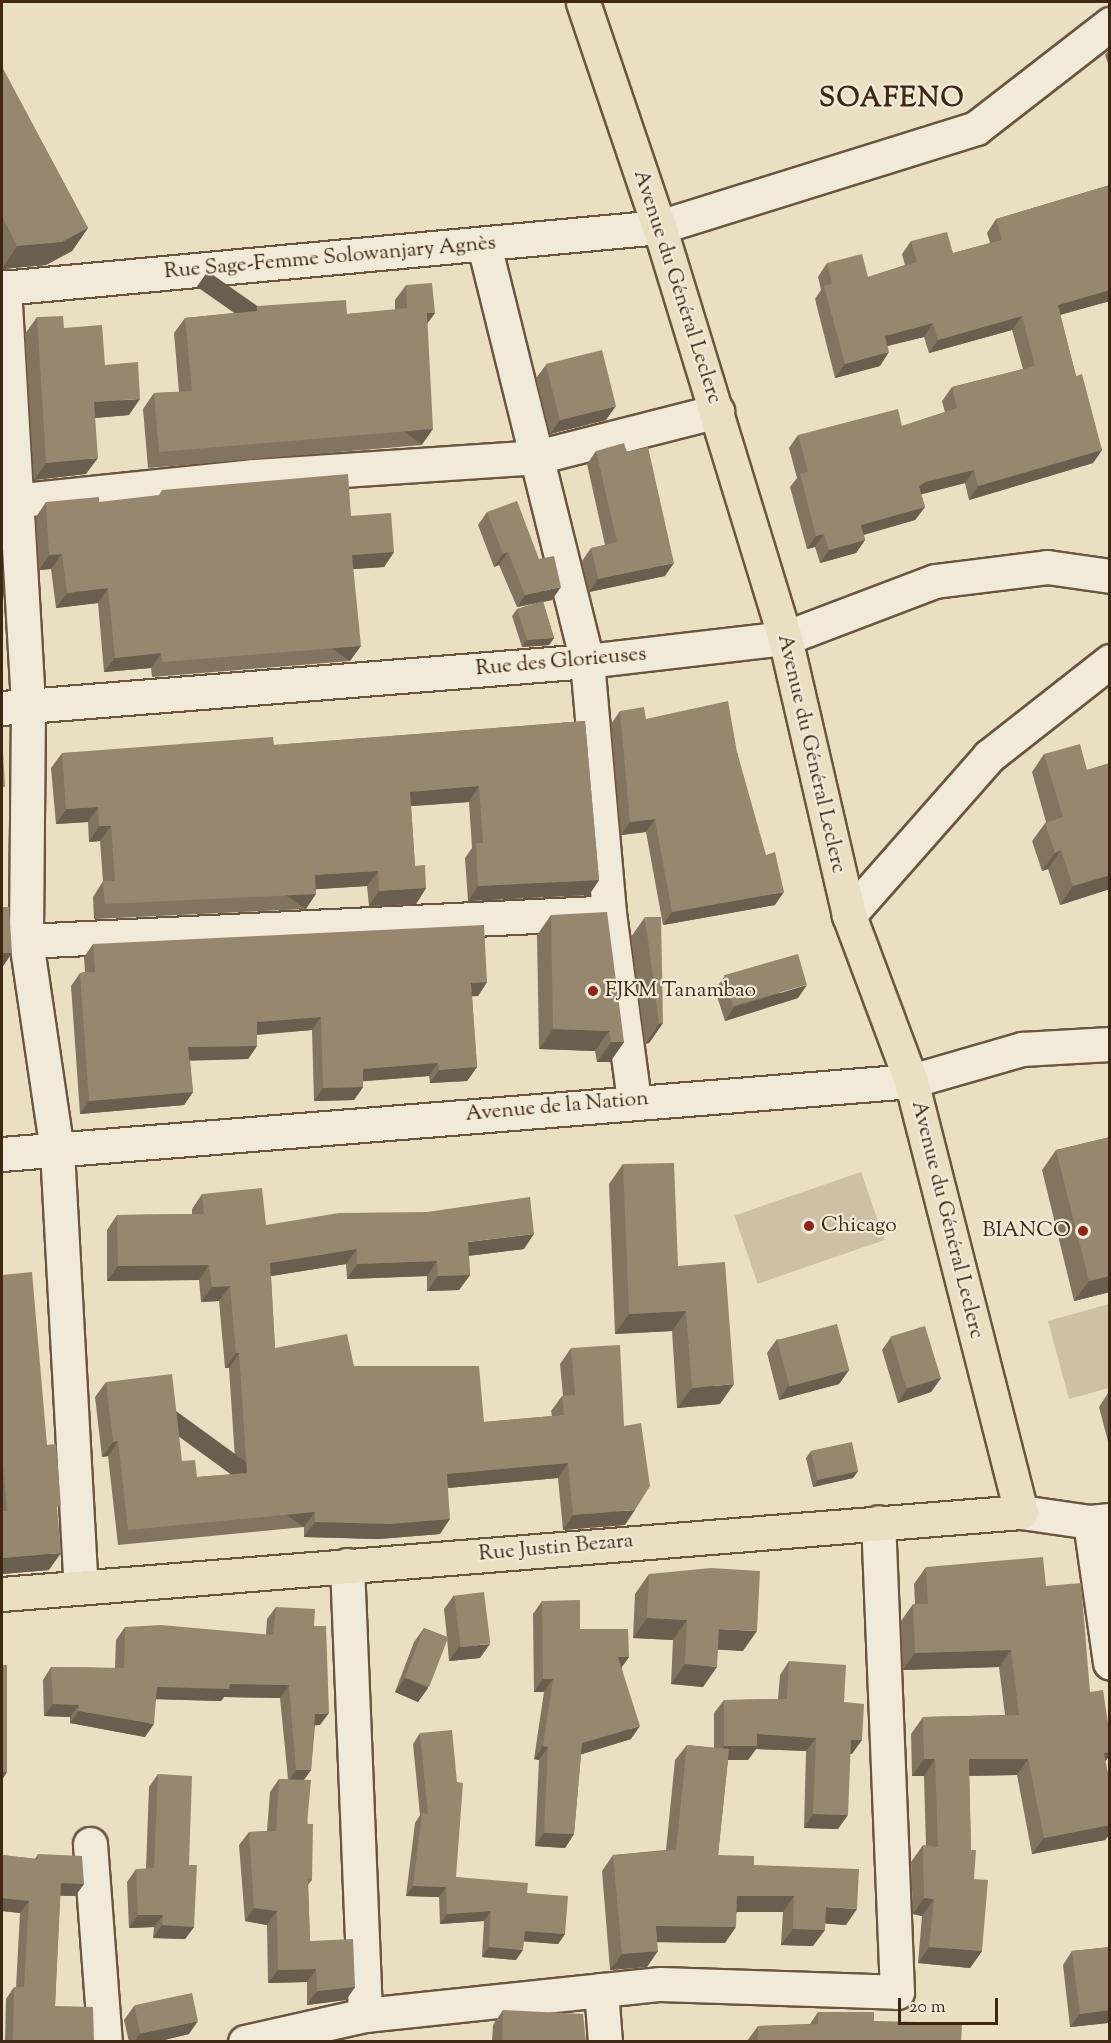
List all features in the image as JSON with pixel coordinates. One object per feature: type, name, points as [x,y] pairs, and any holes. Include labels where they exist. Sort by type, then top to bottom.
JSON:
[{"type":"main road","name":"Avenue du Général Leclerc","points":[[583,2],[659,227],[785,638],[849,915],[911,1081],[1020,1512]]},
{"type":"main road","name":"Rue Justin Bezara","points":[[2,1593],[1020,1512]]},
{"type":"street","name":"Rue Sage-Femme Solowanjary Agnès","points":[[3,288],[659,227],[976,128],[1110,24]]},
{"type":"street","points":[[484,245],[586,661],[609,913],[634,1100]]},
{"type":"street","points":[[3,288],[15,707],[26,941],[57,1150],[81,1587]]},
{"type":"street","points":[[9,501],[253,476],[537,457],[717,411]]},
{"type":"street","name":"Rue des Glorieuses","points":[[15,707],[586,661],[785,638],[934,581],[1047,567],[1110,576]]},
{"type":"street","points":[[849,915],[988,756],[1110,661]]},
{"type":"street","points":[[26,941],[609,913]]},
{"type":"street","name":"Avenue de la Nation","points":[[2,1154],[634,1100],[911,1081],[1022,1049],[1110,1044]]},
{"type":"street","name":"Rue Justin Bezara","points":[[1020,1512],[1100,1521]]},
{"type":"street","points":[[1100,1521],[1110,1663]]},
{"type":"street","points":[[245,2042],[365,2014],[660,1984],[897,1992],[878,1522]]},
{"type":"street","points":[[346,1565],[365,2014]]},
{"type":"street","points":[[90,1844],[105,2042]]},
{"type":"street","points":[[601,1990],[605,2042]]},
{"type":"shaded area","name":"Chicago","points":[[861,1172],[884,1240],[758,1284],[734,1216]]},
{"type":"shaded area","points":[[1109,1304],[1109,1388],[1069,1399],[1048,1321]]},
{"type":"building","points":[[2,67],[88,228],[62,242],[17,246],[2,216]]},
{"type":"building","points":[[1110,185],[1110,290],[1058,305],[1076,376],[1082,374],[1102,450],[978,486],[974,470],[925,482],[919,486],[925,507],[861,525],[865,540],[829,550],[824,534],[816,536],[800,474],[808,472],[798,435],[898,409],[902,426],[957,408],[952,387],[1035,366],[1022,316],[938,340],[933,323],[885,336],[889,352],[845,364],[824,286],[832,284],[827,263],[862,254],[868,277],[917,262],[911,241],[947,232],[953,253],[1002,240],[996,219]]},
{"type":"building","points":[[432,283],[435,313],[427,313],[433,429],[159,452],[154,393],[192,391],[185,318],[257,311],[257,306],[346,300],[347,314],[407,308],[406,285]]},
{"type":"building","points":[[63,316],[64,328],[102,325],[105,365],[138,362],[140,399],[94,402],[98,458],[46,463],[37,317]]},
{"type":"building","points":[[602,350],[616,406],[560,420],[546,364]]},
{"type":"building","points":[[624,443],[627,452],[648,447],[674,563],[598,579],[591,548],[617,542],[596,451]]},
{"type":"building","points":[[348,474],[351,516],[391,513],[394,552],[352,555],[361,646],[162,662],[161,653],[115,658],[108,588],[67,593],[62,554],[49,555],[46,502],[99,497],[99,502],[159,495],[162,490]]},
{"type":"building","points":[[517,501],[539,559],[554,556],[561,587],[525,595],[508,552],[503,554],[487,512]]},
{"type":"building","points":[[543,601],[554,638],[527,640],[517,609]]},
{"type":"building","points":[[728,701],[737,752],[766,855],[775,852],[784,892],[672,912],[655,819],[630,822],[620,711],[644,707],[646,719]]},
{"type":"building","points":[[585,721],[599,880],[478,886],[476,843],[483,843],[479,786],[410,792],[415,866],[425,865],[426,888],[379,891],[378,871],[315,875],[316,894],[105,904],[103,881],[115,881],[111,826],[99,826],[98,807],[66,809],[62,753],[273,737],[274,745]]},
{"type":"building","points":[[1080,744],[1087,770],[1110,763],[1110,875],[1073,886],[1061,850],[1055,853],[1045,823],[1063,817],[1044,754]]},
{"type":"building","points":[[3,753],[5,787],[2,787]]},
{"type":"building","points":[[2,847],[3,907],[9,907],[12,953],[2,953]]},
{"type":"building","points":[[607,912],[624,1042],[611,1042],[609,1031],[553,1029],[551,915]]},
{"type":"building","points":[[645,917],[661,917],[663,1023],[659,1024]]},
{"type":"building","points":[[484,925],[487,982],[471,983],[477,1067],[439,1070],[438,1063],[363,1069],[363,1087],[323,1088],[321,1017],[257,1022],[257,1046],[188,1047],[193,1092],[89,1101],[80,973],[95,972],[93,944]]},
{"type":"building","points":[[798,954],[807,985],[733,1006],[724,975]]},
{"type":"building","name":"BIANCO","points":[[1110,1137],[1110,1276],[1089,1281],[1056,1150]]},
{"type":"building","points":[[674,1163],[678,1266],[725,1262],[734,1384],[692,1388],[686,1311],[629,1314],[623,1164]]},
{"type":"building","points":[[262,1188],[266,1225],[339,1213],[427,1212],[530,1197],[534,1234],[468,1242],[470,1275],[438,1276],[437,1261],[357,1264],[357,1249],[270,1263],[275,1348],[347,1334],[354,1366],[479,1366],[484,1422],[564,1415],[562,1396],[575,1395],[571,1348],[620,1345],[624,1426],[641,1423],[650,1486],[635,1510],[573,1515],[568,1463],[447,1474],[450,1519],[390,1524],[315,1522],[315,1512],[128,1530],[118,1441],[113,1442],[106,1382],[172,1374],[182,1461],[195,1460],[197,1477],[247,1473],[239,1353],[236,1353],[230,1286],[212,1287],[209,1265],[118,1266],[117,1215],[204,1214],[202,1194]]},
{"type":"building","points":[[32,1272],[47,1445],[56,1444],[61,1506],[57,1507],[61,1553],[2,1558],[2,1511],[7,1511],[2,1453],[2,1275]]},
{"type":"building","points":[[837,1324],[849,1370],[790,1386],[777,1340]]},
{"type":"building","points":[[925,1326],[941,1378],[906,1388],[891,1337]]},
{"type":"building","points":[[852,1442],[858,1471],[817,1480],[811,1451]]},
{"type":"building","points":[[1043,1557],[1046,1586],[1081,1583],[1090,1692],[1103,1690],[1110,1736],[1110,1752],[1104,1753],[1110,1784],[1110,1825],[1044,1838],[1028,1759],[969,1759],[971,1850],[976,1850],[974,1879],[988,1880],[982,1951],[929,1947],[934,1899],[924,1898],[923,1845],[938,1847],[935,1759],[924,1759],[923,1717],[1019,1715],[1011,1650],[915,1653],[913,1604],[928,1604],[926,1567]]},
{"type":"building","points":[[711,1568],[760,1571],[757,1631],[719,1629],[717,1667],[685,1664],[687,1620],[647,1618],[649,1574]]},
{"type":"building","points":[[484,1592],[490,1644],[461,1647],[454,1596]]},
{"type":"building","points":[[580,1600],[580,1629],[628,1629],[629,1657],[618,1657],[640,1726],[582,1743],[574,1834],[544,1833],[548,1747],[543,1746],[553,1679],[543,1679],[542,1601]]},
{"type":"building","points":[[276,1607],[315,1609],[314,1626],[326,1626],[329,1713],[315,1714],[311,1770],[296,1770],[289,1685],[230,1684],[229,1689],[157,1687],[154,1724],[79,1711],[79,1705],[53,1704],[51,1667],[124,1668],[125,1627],[161,1625],[273,1635]]},
{"type":"building","points":[[424,1628],[448,1637],[429,1687],[405,1677]]},
{"type":"building","points":[[789,1661],[846,1665],[844,1702],[864,1704],[862,1740],[851,1740],[848,1815],[813,1814],[816,1738],[757,1734],[757,1746],[724,1746],[724,1700],[787,1699]]},
{"type":"building","points":[[2,1665],[7,1665],[7,1772],[2,1772]]},
{"type":"building","points":[[452,1730],[457,1782],[463,1783],[456,1877],[528,1883],[527,1893],[568,1896],[565,1934],[525,1931],[523,1950],[489,1947],[491,1911],[447,1914],[446,1887],[413,1886],[422,1813],[428,1814],[420,1733]]},
{"type":"building","points":[[687,1745],[729,1749],[718,1855],[754,1856],[754,1865],[859,1869],[857,1909],[826,1907],[825,1930],[793,1929],[794,1896],[737,1896],[736,1927],[656,1926],[658,1951],[622,1954],[613,1855],[676,1850]]},
{"type":"building","points":[[158,1774],[192,1776],[189,1865],[197,1865],[194,1927],[162,1925],[163,1915],[138,1915],[136,1869],[154,1868]]},
{"type":"building","points":[[279,1779],[311,1780],[307,1824],[313,1824],[312,1880],[308,1879],[310,1941],[353,1939],[355,1987],[317,1991],[316,1969],[278,1970],[277,1911],[254,1908],[249,1832],[276,1831]]},
{"type":"building","points":[[38,1854],[82,1856],[84,1884],[61,1883],[55,2006],[93,2007],[94,2042],[13,2042],[14,1987],[24,1987],[29,1901],[2,1898],[2,1855],[38,1859]]},
{"type":"building","points":[[1110,1947],[1110,2010],[1080,2014],[1072,1951]]},
{"type":"building","points":[[192,1993],[198,2021],[140,2034],[134,2005]]},
{"type":"building","points":[[503,2010],[583,2014],[586,2042],[502,2042]]},
{"type":"building","points":[[818,2012],[874,2012],[874,2021],[962,2023],[961,2042],[758,2042],[758,2026],[818,2024]]},
{"type":"place","name":"FJKM Tanambao","points":[[593,991]]},
{"type":"place","name":"Chicago","points":[[809,1226]]},
{"type":"place","name":"BIANCO","points":[[1083,1231]]},
{"type":"district","name":"SOAFENO","points":[[892,100]]}]
